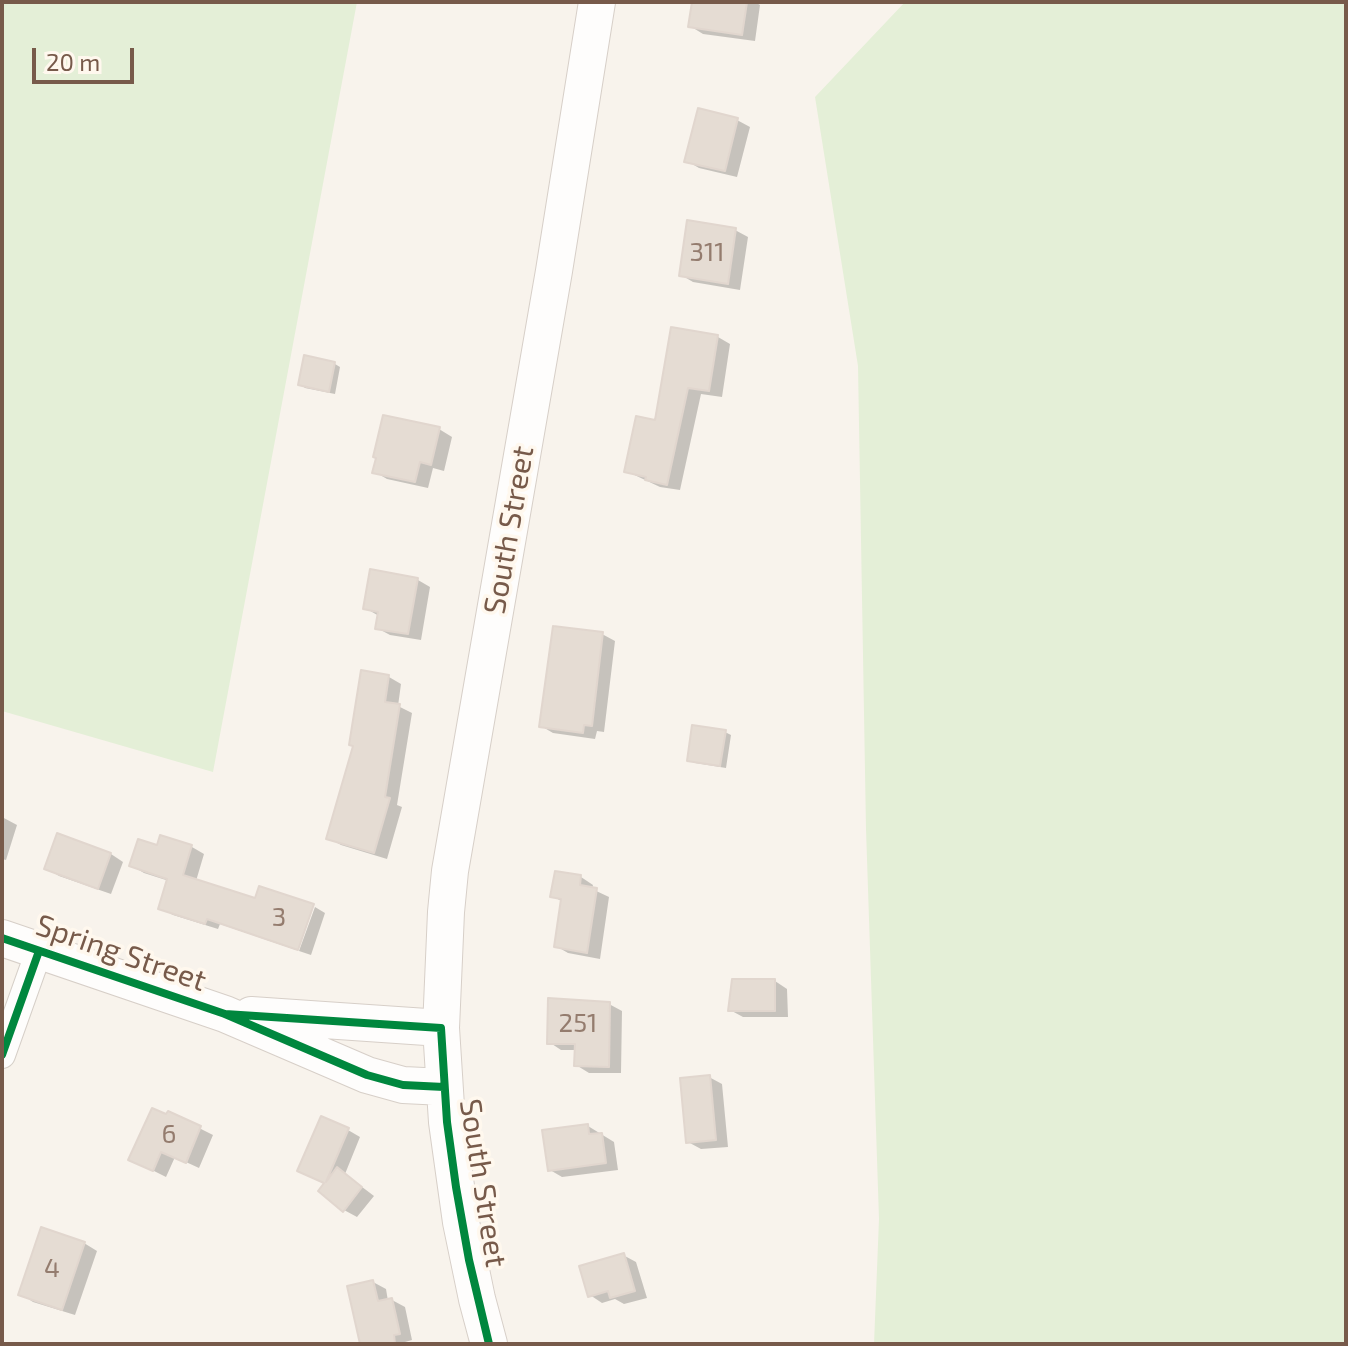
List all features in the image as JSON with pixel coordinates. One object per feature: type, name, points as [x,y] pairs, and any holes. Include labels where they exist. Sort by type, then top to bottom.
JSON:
[{"type":"main road","name":"South Street","points":[[489,1344],[461,1222],[444,1087],[442,978],[450,871],[554,271],[597,2]]},
{"type":"main road","name":"Spring Street","points":[[2,938],[225,1014],[376,1078],[403,1085],[444,1087]]},
{"type":"main road","name":"Spring Street","points":[[225,1014],[441,1028]]},
{"type":"street","points":[[2,1055],[39,951]]},
{"type":"green space","points":[[2,2],[357,2],[213,772],[2,711]]},
{"type":"green space","points":[[905,2],[1346,2],[1346,1344],[874,1344],[879,1219],[866,829],[858,366],[815,97]]},
{"type":"building","points":[[692,2],[747,2],[742,35],[688,27]]},
{"type":"building","points":[[698,108],[738,118],[725,171],[684,162]]},
{"type":"building","points":[[687,220],[736,228],[728,284],[679,276]]},
{"type":"building","points":[[671,327],[718,335],[709,391],[688,388],[667,485],[624,472],[636,416],[655,420]]},
{"type":"building","points":[[304,355],[335,362],[329,392],[298,385]]},
{"type":"building","points":[[383,415],[440,427],[431,465],[420,462],[415,482],[372,473]]},
{"type":"building","points":[[370,569],[418,578],[408,634],[375,629],[378,612],[363,609]]},
{"type":"building","points":[[553,626],[603,632],[592,726],[584,725],[583,733],[539,727]]},
{"type":"building","points":[[361,670],[389,675],[385,702],[400,704],[385,797],[390,798],[374,853],[326,839],[353,746],[349,745]]},
{"type":"building","points":[[692,725],[726,730],[720,766],[687,761]]},
{"type":"building","points":[[57,833],[111,853],[98,889],[44,869]]},
{"type":"building","points":[[160,835],[192,845],[183,875],[255,898],[259,886],[314,904],[298,950],[207,919],[205,924],[158,909],[167,879],[129,866],[138,839],[157,845]]},
{"type":"building","points":[[555,871],[581,875],[580,885],[597,888],[587,953],[554,947],[561,899],[550,897]]},
{"type":"building","points":[[732,979],[775,979],[775,1011],[728,1011]]},
{"type":"building","points":[[548,998],[610,1002],[609,1067],[574,1066],[575,1044],[547,1044]]},
{"type":"building","points":[[710,1075],[716,1140],[686,1143],[680,1078]]},
{"type":"building","points":[[152,1108],[166,1114],[168,1111],[201,1126],[186,1163],[161,1152],[153,1171],[128,1160]]},
{"type":"building","points":[[321,1116],[349,1128],[326,1182],[337,1167],[362,1187],[343,1212],[318,1191],[324,1183],[297,1171]]},
{"type":"building","points":[[588,1124],[589,1134],[602,1133],[606,1163],[548,1171],[542,1130]]},
{"type":"building","points":[[41,1227],[85,1242],[62,1310],[18,1295]]},
{"type":"building","points":[[624,1253],[635,1291],[610,1298],[608,1291],[588,1297],[579,1266]]},
{"type":"building","points":[[373,1280],[378,1301],[392,1298],[400,1334],[394,1335],[395,1344],[360,1344],[347,1286]]},
{"type":"cycle path","points":[[2,938],[225,1014],[367,1075],[403,1085],[444,1087]]},
{"type":"cycle path","points":[[2,1055],[39,951]]},
{"type":"cycle path","points":[[225,1014],[441,1028],[447,1122],[456,1187],[489,1344]]}]
